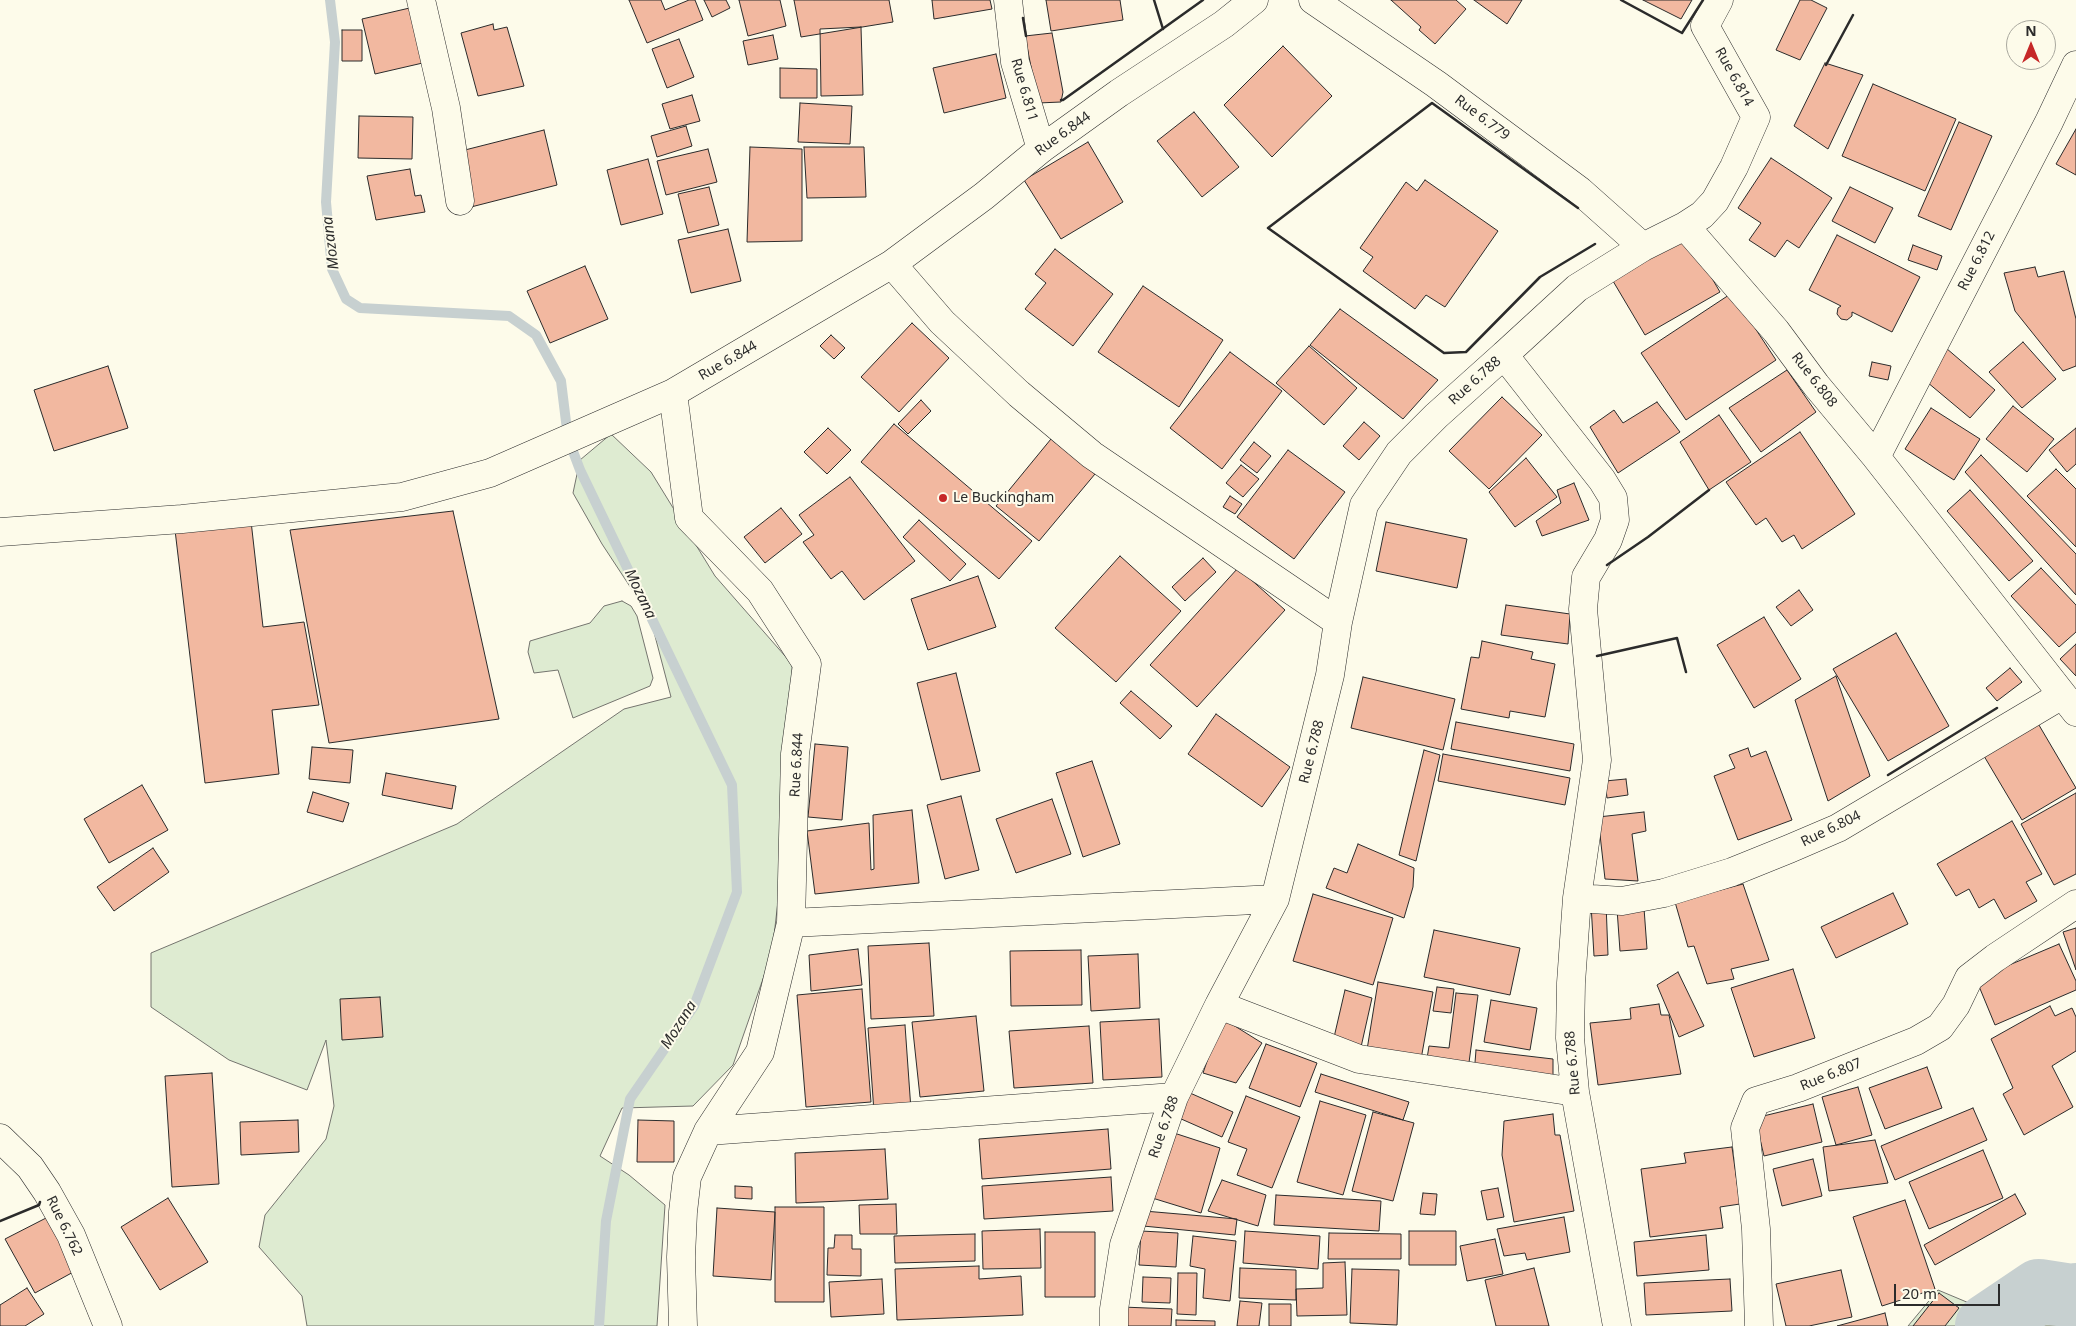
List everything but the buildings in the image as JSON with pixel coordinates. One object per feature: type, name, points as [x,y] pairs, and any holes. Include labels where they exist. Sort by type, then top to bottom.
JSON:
[{"type":"street","points":[[421,0],[446,108],[460,201]]},
{"type":"street","name":"Rue 6.811","points":[[1008,0],[1015,62],[1041,148]]},
{"type":"street","name":"Rue 6.844","points":[[683,1326],[681,1257],[687,1177],[708,1131],[760,1052],[791,923],[795,754],[807,664],[760,591],[689,518],[673,393],[892,264],[984,196],[1041,148],[1119,93],[1224,24],[1254,0]]},
{"type":"street","name":"Rue 6.779","points":[[1313,0],[1444,89],[1580,191],[1643,247]]},
{"type":"street","name":"Rue 6.814","points":[[1685,226],[1702,215],[1715,201],[1734,167],[1756,117],[1705,26],[1719,0]]},
{"type":"street","name":"Rue 6.812","points":[[1876,457],[2049,122],[2076,65]]},
{"type":"street","points":[[1504,354],[1577,288],[1643,247],[1685,226]]},
{"type":"street","name":"Rue 6.808","points":[[1685,226],[1776,330],[1816,385],[1876,457],[2069,704]]},
{"type":"street","points":[[892,264],[942,322],[1019,394],[1092,455],[1338,622]]},
{"type":"street","name":"Rue 6.788","points":[[1114,1326],[1114,1309],[1124,1245],[1174,1097],[1219,1005],[1275,899],[1330,675],[1338,622],[1364,505],[1398,453],[1504,354],[1602,480],[1613,498],[1615,520],[1608,540],[1586,578],[1584,601],[1597,760],[1577,898],[1571,983],[1570,1038],[1575,1092],[1617,1326]]},
{"type":"street","points":[[0,532],[182,519],[402,497],[490,473],[673,393]]},
{"type":"street","name":"Rue 6.804","points":[[1577,898],[1622,900],[1664,893],[1732,872],[1765,859],[1838,828],[2069,704]]},
{"type":"street","points":[[791,923],[1275,899]]},
{"type":"street","name":"Rue 6.807","points":[[1759,1326],[1756,1229],[1745,1128],[1756,1101],[1798,1088],[1916,1041],[1940,1027],[1956,1005],[1969,978],[1995,958],[2076,904]]},
{"type":"street","points":[[1219,1005],[1359,1059],[1575,1092]]},
{"type":"street","points":[[708,1131],[1174,1097]]},
{"type":"street","name":"Rue 6.762","points":[[0,1138],[30,1167],[47,1192],[71,1235],[108,1326]]},
{"type":"green space","points":[[611,434],[651,472],[715,576],[792,664],[795,754],[772,953],[733,1065],[693,1106],[622,1108],[600,1156],[629,1175],[665,1205],[657,1326],[307,1326],[302,1296],[259,1247],[265,1215],[326,1139],[334,1106],[326,1040],[307,1090],[229,1060],[151,1007],[151,953],[457,824],[624,709],[671,697],[650,617],[602,544],[573,493],[580,460]]},
{"type":"green space","points":[[622,601],[631,606],[637,616],[653,678],[650,686],[573,718],[558,670],[534,673],[528,652],[530,641],[590,623],[604,606]]},
{"type":"green space","points":[[2076,1273],[2076,1326],[1908,1326],[1938,1290],[1969,1303],[2013,1280]]},
{"type":"waterway","name":"Mozana","points":[[330,0],[335,42],[326,202],[332,269],[346,299],[360,308],[509,316],[536,335],[561,381],[568,438],[580,470],[732,785],[737,892],[694,1006],[630,1099],[606,1221],[599,1326]]},
{"type":"waterway","points":[[1987,1326],[2039,1291],[2076,1295]]},
{"type":"wall","points":[[1154,0],[1163,29]]},
{"type":"wall","points":[[1061,100],[1203,0]]},
{"type":"wall","points":[[1621,0],[1682,33],[1703,0]]},
{"type":"wall","points":[[1826,65],[1853,15]]},
{"type":"wall","points":[[1023,18],[1026,36]]},
{"type":"wall","points":[[1578,208],[1432,103],[1268,228],[1444,353],[1466,352],[1540,277],[1595,244]]},
{"type":"wall","points":[[1607,565],[1648,537],[1709,490]]},
{"type":"wall","points":[[1597,656],[1677,638],[1686,672]]},
{"type":"wall","points":[[1888,775],[1997,708]]},
{"type":"wall","points":[[0,1221],[39,1205],[40,1202]]},
{"type":"place","name":"Le Buckingham","points":[[943,498]]}]
